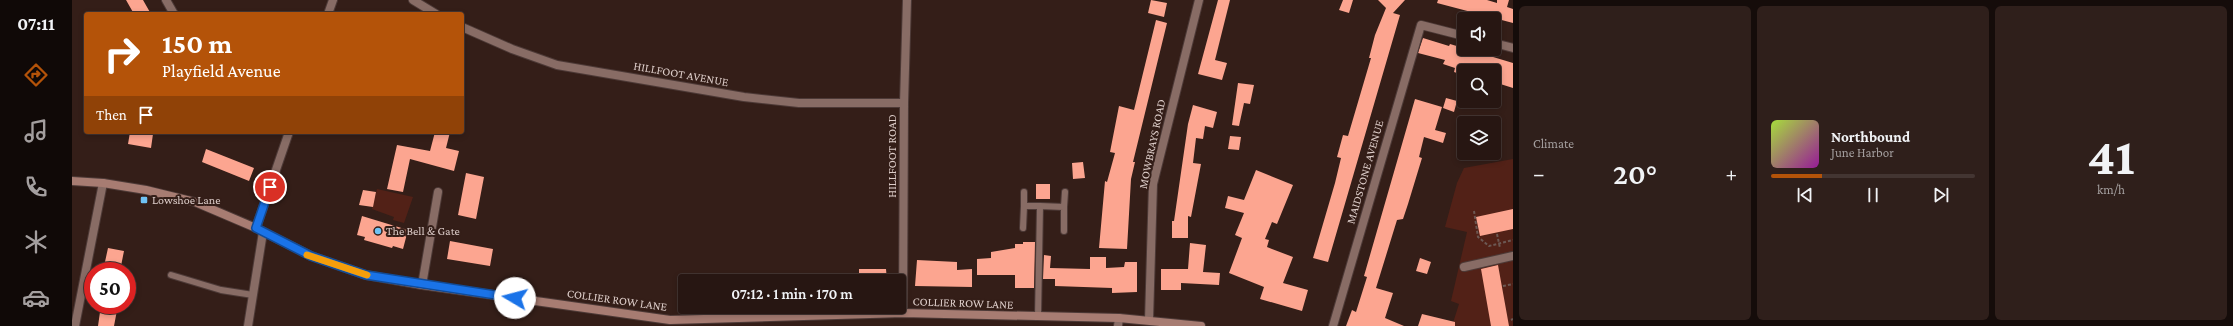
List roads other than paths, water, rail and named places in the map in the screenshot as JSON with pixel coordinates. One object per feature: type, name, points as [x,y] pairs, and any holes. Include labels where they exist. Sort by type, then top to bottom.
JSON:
[{"type":"main road","name":"COLLIER ROW LANE","points":[[72,181],[102,183],[146,190],[195,202],[259,230],[311,256],[366,275],[422,285],[670,320],[870,314]]},
{"type":"main road","name":"COLLIER ROW LANE","points":[[906,313],[1038,317],[1119,322],[1150,320],[1201,326]]},
{"type":"street","points":[[166,0],[173,12]]},
{"type":"street","points":[[329,12],[333,0]]},
{"type":"street","points":[[412,0],[433,12]]},
{"type":"street","name":"HILLFOOT ROAD","points":[[903,274],[904,103],[908,0]]},
{"type":"street","name":"MOWBRAYS ROAD","points":[[1150,320],[1152,184],[1199,0]]},
{"type":"street","name":"MAIDSTONE AVENUE","points":[[1333,326],[1420,25],[1457,34]]},
{"type":"street","name":"HILLFOOT AVENUE","points":[[464,28],[512,49],[557,65],[744,96],[799,103],[904,103]]},
{"type":"street","points":[[1501,45],[1513,48]]},
{"type":"street","points":[[248,326],[253,295],[259,230],[288,134]]},
{"type":"street","points":[[75,326],[102,183]]},
{"type":"street","points":[[422,285],[438,192]]},
{"type":"street","points":[[1464,267],[1513,256]]},
{"type":"lane","points":[[1024,192],[1024,228]]},
{"type":"lane","points":[[1064,231],[1065,192]]},
{"type":"lane","points":[[1024,206],[1064,208]]},
{"type":"lane","points":[[1038,317],[1040,206]]},
{"type":"lane","points":[[171,275],[221,290],[253,295]]},
{"type":"place","name":"Lowshoe Lane","points":[[144,200]]},
{"type":"place","name":"The Bell & Gate","points":[[378,231]]}]
